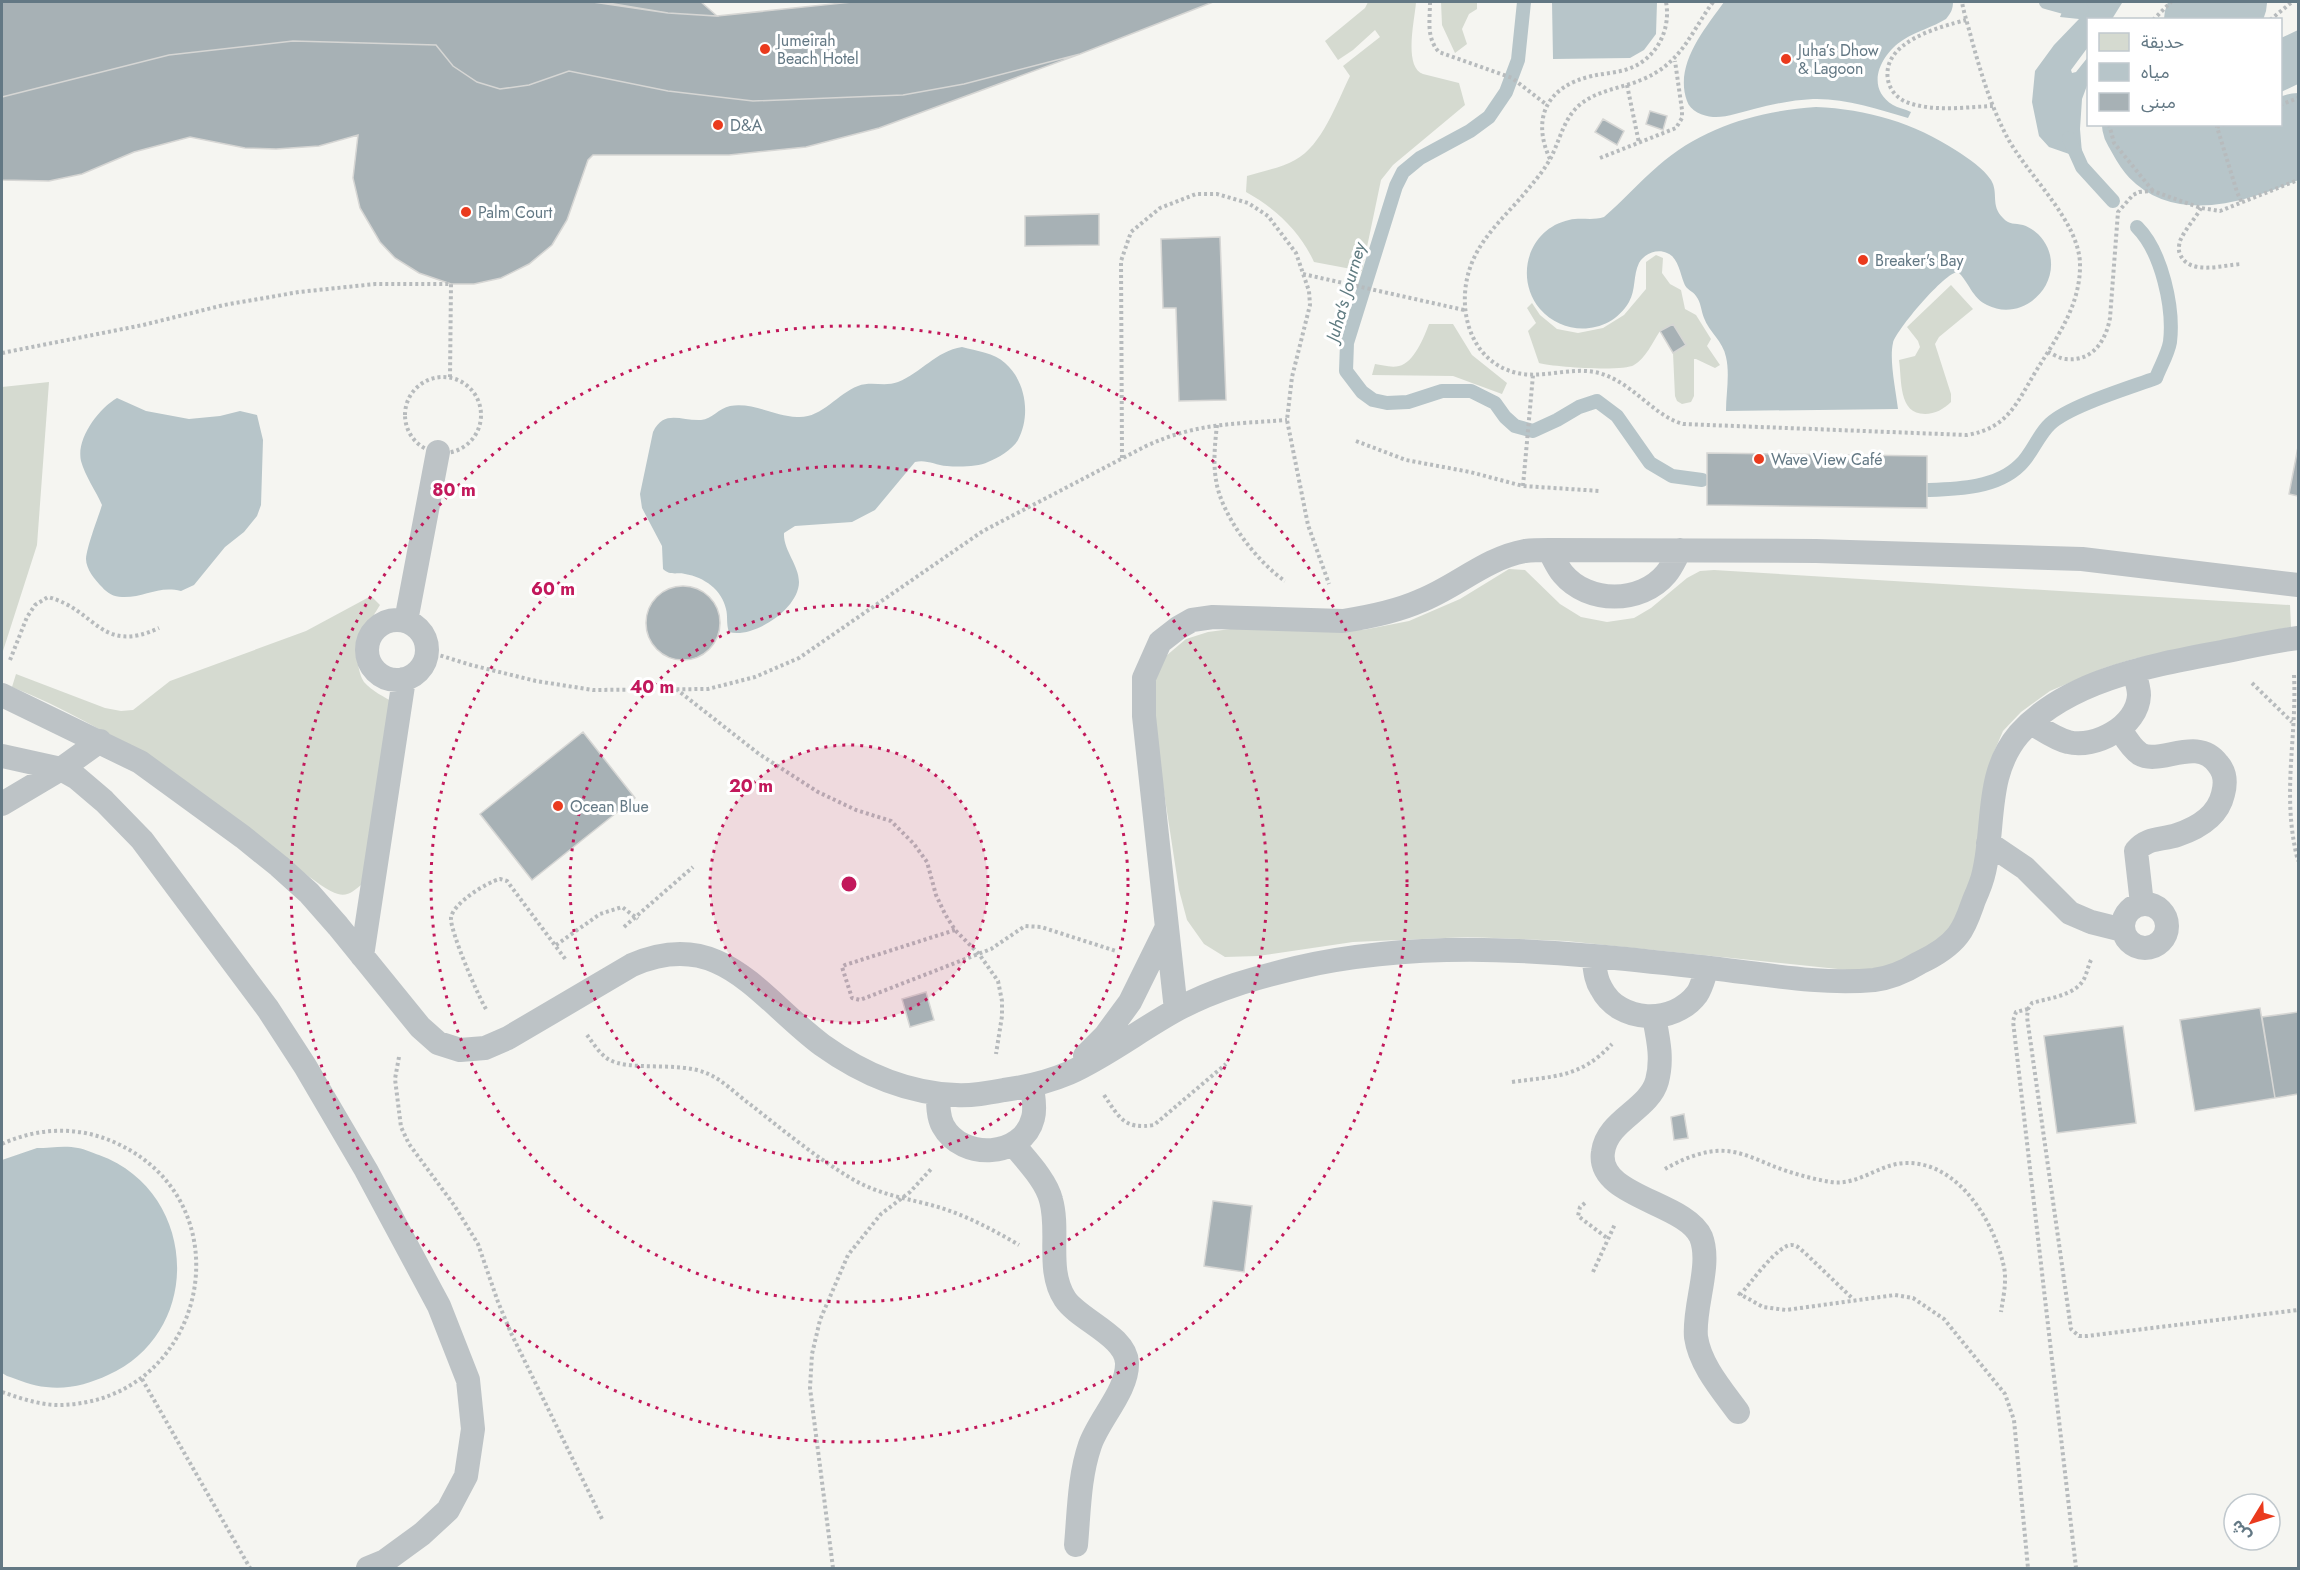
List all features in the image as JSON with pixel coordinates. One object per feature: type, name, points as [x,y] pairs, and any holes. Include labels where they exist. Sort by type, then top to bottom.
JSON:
[{"type":"lane","points":[[406,621],[438,452]]},
{"type":"lane","points":[[1549,550],[1563,575],[1587,592],[1615,598],[1643,592],[1666,575],[1680,550]]},
{"type":"lane","points":[[1176,1010],[1144,716],[1144,678],[1160,642],[1192,620],[1213,617],[1343,621],[1393,611],[1421,601],[1480,568],[1503,558],[1525,551],[1549,550],[1816,551],[2082,559],[2298,585]]},
{"type":"lane","points":[[389,621],[406,621],[422,633],[427,651],[423,666],[418,672],[404,679],[388,679],[370,663],[367,648],[373,632],[380,625],[389,621]]},
{"type":"lane","points":[[2,694],[140,762],[203,806],[279,866],[309,893],[420,1028],[438,1043],[460,1050],[485,1048],[508,1038],[632,965],[653,956],[669,953],[694,954],[712,959],[741,975],[807,1033],[862,1070],[884,1080],[938,1094],[964,1096],[1032,1086],[1070,1072],[1176,1010],[1214,991],[1307,966],[1382,952],[1474,949],[1593,956],[1795,978],[1847,981],[1881,979],[1910,968],[1940,952],[1960,933],[1984,873],[1992,795],[2003,758],[2016,738],[2031,723],[2057,703],[2080,691],[2134,672],[2195,657],[2292,639]]},
{"type":"lane","points":[[2031,723],[2070,743],[2107,738],[2120,729],[2135,709],[2139,696],[2134,672]]},
{"type":"lane","points":[[362,956],[404,679]]},
{"type":"lane","points":[[2120,729],[2141,754],[2148,756],[2183,751],[2199,752],[2211,756],[2224,771],[2224,789],[2220,806],[2211,816],[2197,826],[2177,835],[2149,840],[2136,851],[2142,904]]},
{"type":"lane","points":[[2,804],[61,770],[100,741]]},
{"type":"lane","points":[[2,756],[61,770],[77,778],[104,801],[142,840],[268,1009],[305,1066],[366,1170],[438,1306],[468,1380],[473,1429],[466,1476],[448,1510],[422,1534],[385,1561],[368,1569]]},
{"type":"lane","points":[[1988,843],[2025,868],[2070,913],[2126,935],[2138,947],[2149,948],[2159,944],[2166,935],[2168,923],[2163,912],[2153,906],[2142,904],[2131,909],[2125,918],[2126,935]]},
{"type":"lane","points":[[1070,1072],[1105,1036],[1130,1002],[1152,962],[1167,927]]},
{"type":"lane","points":[[1593,956],[1600,988],[1606,996],[1618,1007],[1635,1015],[1654,1017],[1673,1012],[1689,1002],[1701,986],[1707,968]]},
{"type":"lane","points":[[1654,1017],[1660,1056],[1656,1083],[1644,1102],[1618,1125],[1603,1152],[1603,1162],[1614,1180],[1632,1193],[1677,1214],[1693,1226],[1701,1237],[1704,1251],[1696,1337],[1701,1355],[1709,1370],[1738,1412]]},
{"type":"lane","points":[[938,1094],[943,1126],[951,1136],[970,1149],[992,1151],[1013,1144],[1027,1131],[1033,1119],[1035,1107],[1032,1086]]},
{"type":"lane","points":[[1013,1144],[1051,1198],[1055,1223],[1055,1266],[1058,1284],[1065,1299],[1077,1313],[1121,1346],[1127,1361],[1126,1376],[1099,1426],[1085,1463],[1076,1545]]},
{"type":"path","points":[[1430,2],[1432,44],[1439,52],[1493,69],[1512,78],[1547,105]]},
{"type":"path","points":[[1550,160],[1540,132],[1540,120],[1547,105],[1565,86],[1591,76],[1634,67],[1649,56],[1661,41],[1667,23],[1666,2]]},
{"type":"path","points":[[1713,2],[1675,60],[1651,76],[1592,96],[1575,109],[1568,119],[1550,160],[1474,256],[1468,273],[1464,310],[1475,343],[1505,369],[1533,375],[1581,371],[1601,374],[1628,387],[1664,417],[1683,424],[1967,435],[1984,432],[1998,425],[2012,411],[2065,325],[2075,302],[2080,261],[2076,243],[2068,225],[2011,143],[1993,106],[1981,75],[1962,2]]},
{"type":"path","points":[[2155,18],[2171,2]]},
{"type":"path","points":[[2272,18],[2292,2]]},
{"type":"path","points":[[1966,20],[1925,32],[1907,42],[1889,67],[1888,78],[1891,88],[1898,97],[1908,103],[1923,106],[1949,108],[1993,106]]},
{"type":"path","points":[[1600,158],[1669,132],[1680,123],[1682,110],[1675,60]]},
{"type":"path","points":[[1626,85],[1639,143]]},
{"type":"path","points":[[2282,104],[2298,98]]},
{"type":"path","points":[[2110,126],[2114,142],[2153,191]]},
{"type":"path","points":[[2220,126],[2217,127],[2242,203]]},
{"type":"path","points":[[2048,352],[2065,359],[2083,357],[2098,348],[2107,335],[2118,212],[2133,195],[2153,191],[2201,208],[2220,211],[2298,180]]},
{"type":"path","points":[[1122,459],[1119,294],[1121,261],[1131,232],[1160,208],[1196,194],[1217,194],[1248,203],[1268,216],[1296,253],[1309,291],[1310,305],[1292,376],[1287,420],[1308,525],[1343,621]]},
{"type":"path","points":[[2201,208],[2181,240],[2178,248],[2181,256],[2187,264],[2195,267],[2241,264]]},
{"type":"path","points":[[1303,274],[1464,310]]},
{"type":"path","points":[[2,353],[143,325],[224,305],[299,292],[375,284],[451,284],[450,377]]},
{"type":"path","points":[[1523,486],[1533,375]]},
{"type":"path","points":[[427,651],[471,665],[547,683],[593,690],[708,689],[755,677],[799,658],[983,531],[1172,434],[1217,424],[1287,420]]},
{"type":"path","points":[[1217,424],[1216,481],[1223,503],[1252,550],[1277,575],[1294,587]]},
{"type":"path","points":[[1356,441],[1406,460],[1470,472],[1523,486],[1600,491]]},
{"type":"path","points":[[6,670],[27,617],[34,605],[48,597],[62,600],[108,633],[128,638],[142,636],[159,628]]},
{"type":"path","points":[[2292,639],[2295,694],[2288,790],[2292,836],[2298,861]]},
{"type":"path","points":[[675,688],[759,754],[818,792],[856,810],[891,821],[914,844],[927,862],[936,895],[956,930],[979,954],[998,981],[1002,1016],[989,1093]]},
{"type":"path","points":[[618,931],[638,917],[693,867]]},
{"type":"path","points":[[488,1013],[454,932],[451,917],[454,909],[485,885],[500,879],[507,881],[570,966]]},
{"type":"path","points":[[956,930],[845,965],[842,973],[852,998],[860,1000],[979,954],[1019,929],[1033,925],[1152,962]]},
{"type":"path","points":[[2126,935],[2092,959],[2078,987],[2068,993],[2032,1004],[2028,1009],[2027,1017],[2072,1329],[2079,1336],[2087,1336],[2298,1310]]},
{"type":"path","points":[[2028,1009],[2016,1012],[2013,1021],[2076,1569]]},
{"type":"path","points":[[1512,1082],[1577,1071],[1591,1064],[1611,1045],[1629,1012]]},
{"type":"path","points":[[420,1028],[399,1057],[395,1079],[400,1126],[409,1144],[454,1205],[477,1244],[511,1333],[603,1521]]},
{"type":"path","points":[[577,1037],[585,1032],[598,1050],[609,1059],[621,1063],[680,1066],[709,1074],[832,1166],[877,1192],[902,1200],[928,1204],[960,1215],[988,1227],[1055,1266]]},
{"type":"path","points":[[392,1050],[409,1062]]},
{"type":"path","points":[[1109,1087],[1101,1092],[1118,1115],[1130,1126],[1154,1125],[1226,1064]]},
{"type":"path","points":[[2,1144],[18,1137],[47,1131],[76,1131],[105,1139],[133,1151],[156,1170],[175,1192],[188,1220],[196,1248],[196,1278],[192,1307],[180,1335],[163,1358],[142,1379],[116,1393],[88,1402],[58,1405],[28,1401],[2,1392]]},
{"type":"path","points":[[832,1569],[810,1388],[812,1353],[820,1320],[848,1255],[881,1214],[902,1200],[931,1171],[951,1136]]},
{"type":"path","points":[[1593,1272],[1607,1238],[1632,1193],[1647,1180],[1676,1163],[1699,1155],[1724,1151],[1749,1156],[1775,1167],[1833,1182],[1858,1180],[1902,1163],[1923,1163],[1946,1174],[1966,1191],[1982,1214],[2004,1268],[2005,1291],[2001,1312]]},
{"type":"path","points":[[1740,1295],[1778,1252],[1789,1245],[1795,1245],[1854,1300]]},
{"type":"path","points":[[1703,1265],[1740,1295],[1763,1307],[1786,1310],[1895,1296],[1913,1298],[1944,1319],[2005,1394],[2014,1420],[2028,1569]]},
{"type":"path","points":[[142,1379],[250,1569]]},
{"type":"green space","points":[[1368,2],[1416,2],[1412,42],[1413,62],[1417,70],[1423,74],[1459,83],[1465,105],[1393,165],[1381,180],[1362,271],[1314,262],[1302,240],[1286,221],[1267,205],[1246,192],[1247,176],[1295,160],[1313,145],[1321,134],[1350,76],[1343,66],[1380,37],[1375,30],[1338,60],[1325,41],[1365,8]]},
{"type":"green space","points":[[1441,2],[1477,2],[1477,9],[1469,14],[1462,29],[1467,44],[1455,53],[1442,25]]},
{"type":"green space","points":[[1656,255],[1663,258],[1662,273],[1670,284],[1681,290],[1685,309],[1696,315],[1711,339],[1707,346],[1720,365],[1715,368],[1694,359],[1694,396],[1691,402],[1682,404],[1677,401],[1673,353],[1660,331],[1642,359],[1627,367],[1588,368],[1539,363],[1528,331],[1536,323],[1527,308],[1532,303],[1540,315],[1557,329],[1578,333],[1603,328],[1624,315],[1646,289],[1646,262]]},
{"type":"green space","points":[[1951,285],[1973,309],[1939,337],[1935,344],[1951,394],[1951,402],[1932,413],[1916,412],[1906,402],[1901,386],[1899,360],[1915,356],[1920,347],[1907,327]]},
{"type":"green space","points":[[1429,324],[1453,324],[1472,355],[1507,383],[1502,394],[1453,376],[1372,375],[1375,364],[1396,367],[1409,360],[1418,349]]},
{"type":"green space","points":[[49,382],[37,545],[2,654],[2,387]]},
{"type":"green space","points":[[1509,569],[1525,570],[1560,604],[1581,617],[1607,622],[1634,618],[1651,608],[1687,578],[1700,571],[1714,570],[2290,605],[2291,627],[2133,659],[2104,668],[2050,691],[2021,712],[2003,731],[1994,752],[1988,772],[1975,869],[1952,925],[1934,945],[1896,967],[1857,971],[1566,941],[1468,937],[1353,942],[1258,956],[1225,957],[1204,944],[1187,920],[1179,890],[1152,714],[1152,682],[1166,656],[1186,639],[1208,632],[1238,628],[1363,630],[1409,621],[1460,599]]},
{"type":"green space","points":[[371,596],[380,605],[359,643],[357,660],[359,669],[367,685],[395,703],[362,884],[345,895],[338,894],[319,884],[250,829],[136,750],[75,716],[12,687],[16,674],[105,708],[121,711],[133,710],[170,681],[306,631]]},
{"type":"water","points":[[1552,2],[1657,2],[1656,34],[1644,50],[1630,58],[1553,59]]},
{"type":"water","name":"Juha’s Dhow & Lagoon","points":[[1724,2],[1953,2],[1953,7],[1946,19],[1908,37],[1895,46],[1879,71],[1879,89],[1884,98],[1893,105],[1911,112],[1908,118],[1861,105],[1825,99],[1783,102],[1728,116],[1713,117],[1697,112],[1689,105],[1684,88],[1684,74],[1693,48]]},
{"type":"water","points":[[2066,2],[2122,3],[2113,18],[2087,18],[2087,48],[2071,70],[2072,73],[2076,72],[2087,58],[2087,86],[2082,99],[2080,129],[2082,153],[2072,155],[2049,147],[2039,136],[2032,102],[2035,71],[2054,45],[2079,19],[2060,17]]},
{"type":"water","points":[[2298,30],[2298,84],[2282,92],[2282,38]]},
{"type":"water","name":"Breaker's Bay","points":[[1816,107],[1854,111],[1890,119],[1941,141],[1957,151],[1980,168],[1991,180],[1997,208],[2003,218],[2010,223],[2028,227],[2036,233],[2046,245],[2050,255],[2051,268],[2048,280],[2034,300],[2024,306],[2000,309],[1987,305],[1974,294],[1958,272],[1943,281],[1922,302],[1893,343],[1892,367],[1898,409],[1726,411],[1728,370],[1724,351],[1706,323],[1698,298],[1685,285],[1676,262],[1671,255],[1663,252],[1651,253],[1641,260],[1629,302],[1621,313],[1610,321],[1599,326],[1574,328],[1550,318],[1540,309],[1532,297],[1527,270],[1529,256],[1544,233],[1555,225],[1569,220],[1604,217],[1675,152],[1712,131],[1773,112]]},
{"type":"water","points":[[962,347],[996,357],[1012,370],[1018,379],[1024,399],[1024,420],[1018,440],[1009,450],[984,464],[974,466],[915,462],[875,510],[852,522],[795,526],[784,533],[786,545],[797,570],[799,582],[797,592],[783,612],[773,620],[750,631],[729,632],[724,602],[716,590],[705,581],[663,569],[662,546],[642,508],[640,494],[653,432],[662,421],[668,418],[701,420],[709,418],[726,407],[739,405],[788,416],[806,417],[858,386],[898,382],[936,357]]},
{"type":"water","points":[[117,398],[146,411],[189,419],[220,416],[240,411],[257,415],[263,440],[261,505],[257,516],[244,532],[225,547],[194,585],[181,591],[165,590],[130,597],[116,596],[104,589],[88,567],[87,553],[102,505],[83,467],[80,452],[90,425],[103,409]]},
{"type":"water","points":[[37,1148],[81,1149],[99,1155],[132,1173],[156,1199],[171,1229],[177,1262],[174,1296],[161,1328],[140,1355],[108,1375],[86,1384],[70,1387],[54,1388],[36,1385],[2,1373],[2,1160]]},
{"type":"building","name":"Jumeirah Beach Hotel","points":[[2,2],[593,2],[668,13],[717,16],[852,2],[1213,2],[1080,54],[964,84],[903,95],[753,101],[668,91],[569,71],[529,85],[500,89],[477,82],[453,66],[436,45],[293,41],[169,55],[2,97]]},
{"type":"building","points":[[602,2],[701,2],[717,16],[668,13]]},
{"type":"building","points":[[293,41],[436,45],[453,66],[477,82],[500,89],[529,85],[569,71],[668,91],[753,101],[903,95],[964,84],[1080,54],[879,128],[806,147],[729,155],[593,155],[588,160],[567,220],[552,245],[529,264],[501,278],[474,284],[451,284],[419,273],[395,258],[380,242],[360,208],[353,178],[358,135],[319,146],[276,149],[245,148],[190,137],[134,152],[82,174],[49,181],[2,180],[2,97],[169,55]]},
{"type":"building","points":[[1650,111],[1667,116],[1663,130],[1646,124]]},
{"type":"building","points":[[1603,119],[1624,131],[1617,145],[1595,132]]},
{"type":"building","points":[[1099,214],[1099,245],[1025,246],[1025,216]]},
{"type":"building","points":[[1220,237],[1226,400],[1179,401],[1176,308],[1163,308],[1161,239]]},
{"type":"building","points":[[1673,324],[1686,345],[1673,353],[1660,331]]},
{"type":"building","points":[[2298,447],[2298,496],[2289,494]]},
{"type":"building","points":[[1707,453],[1927,456],[1927,508],[1707,505]]},
{"type":"building","points":[[683,586],[704,592],[714,602],[720,623],[714,644],[704,654],[683,660],[662,654],[652,644],[646,623],[652,602],[662,592]]},
{"type":"building","name":"Ocean Blue","points":[[583,732],[635,798],[532,880],[480,814]]},
{"type":"building","points":[[926,992],[934,1020],[910,1027],[902,999]]},
{"type":"building","points":[[2260,1008],[2275,1098],[2195,1111],[2180,1020]]},
{"type":"building","points":[[2298,1012],[2298,1094],[2275,1098],[2262,1017]]},
{"type":"building","points":[[2123,1026],[2136,1123],[2057,1133],[2044,1036]]},
{"type":"building","points":[[1684,1114],[1688,1138],[1674,1140],[1671,1117]]},
{"type":"building","points":[[1213,1201],[1252,1206],[1244,1272],[1204,1266]]},
{"type":"waterway","name":"Juha's Journey","points":[[1524,2],[1518,60],[1506,92],[1489,117],[1470,131],[1420,158],[1403,172],[1396,186],[1347,343],[1346,371],[1362,392],[1373,400],[1387,403],[1408,402],[1442,391],[1471,391],[1495,403],[1515,426],[1533,431],[1579,407],[1597,401],[1617,416],[1650,463],[1672,476],[1702,480]]},
{"type":"waterway","name":"Juha's Journey","points":[[2046,2],[2082,9]]},
{"type":"waterway","points":[[2208,18],[2225,2]]},
{"type":"waterway","points":[[2145,126],[2159,148],[2173,158],[2190,163],[2227,160],[2298,135]]},
{"type":"waterway","name":"Juha's Journey","points":[[2069,138],[2082,167],[2113,201]]},
{"type":"waterway","name":"Juha's Journey","points":[[1928,490],[1977,486],[2011,473],[2028,456],[2046,428],[2059,417],[2100,398],[2156,378],[2170,342],[2168,297],[2153,251],[2137,227]]},
{"type":"place","name":"Jumeirah Beach Hotel","points":[[765,49]]},
{"type":"place","name":"Juha’s Dhow & Lagoon","points":[[1786,59]]},
{"type":"place","name":"D&A","points":[[718,125]]},
{"type":"place","name":"Palm Court","points":[[466,212]]},
{"type":"place","name":"Breaker's Bay","points":[[1863,260]]},
{"type":"place","name":"Wave View Café","points":[[1759,459]]},
{"type":"place","name":"Ocean Blue","points":[[558,806]]}]
